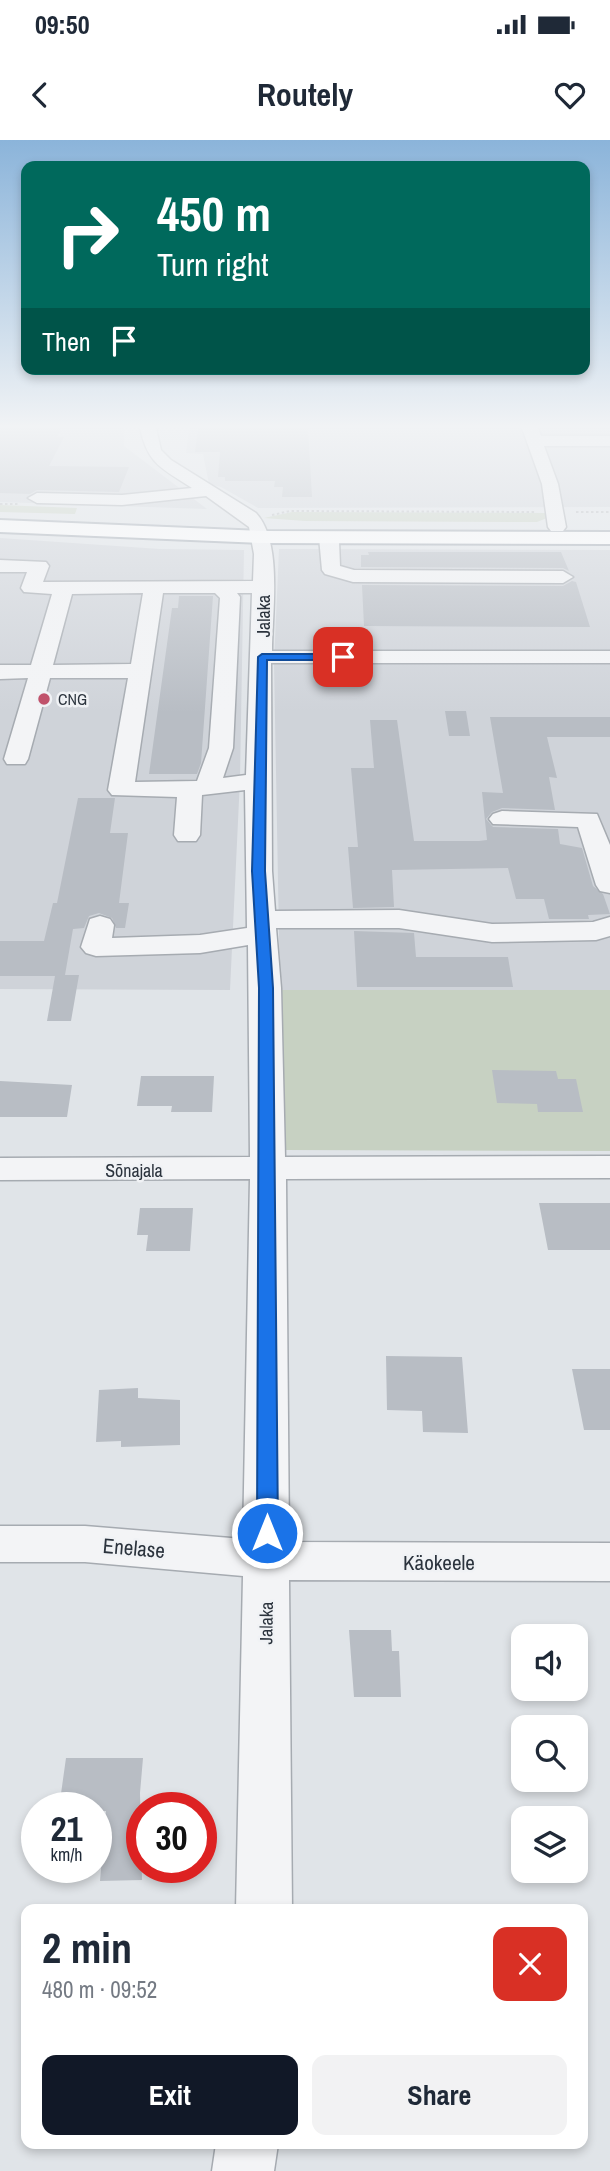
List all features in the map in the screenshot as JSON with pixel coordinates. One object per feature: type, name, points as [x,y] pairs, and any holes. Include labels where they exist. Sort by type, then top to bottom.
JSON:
[{"type":"main road","points":[[3,524],[256,527],[414,523]]},
{"type":"main road","points":[[581,523],[610,527]]},
{"type":"main road","points":[[256,527],[328,537],[610,538]]},
{"type":"street","points":[[250,523],[256,527]]},
{"type":"street","name":"Jalaka","points":[[256,527],[263,587],[258,781],[266,988],[268,1170],[264,1904]]},
{"type":"street","points":[[328,537],[332,545],[332,570],[353,576],[563,577]]},
{"type":"street","points":[[0,566],[38,566],[31,588],[263,587]]},
{"type":"street","points":[[187,835],[199,788],[220,748],[230,597],[220,587]]},
{"type":"street","points":[[16,759],[64,588]]},
{"type":"street","points":[[154,588],[121,790],[199,788],[258,781]]},
{"type":"street","points":[[262,657],[610,657]]},
{"type":"street","points":[[0,672],[140,671]]},
{"type":"street","points":[[0,724],[26,724]]},
{"type":"street","points":[[502,818],[588,819],[610,885]]},
{"type":"street","points":[[96,947],[200,944],[262,927],[399,919],[492,933],[596,932],[610,926]]},
{"type":"street","points":[[268,1170],[610,1167]]},
{"type":"street","name":"Sõnajala","points":[[0,1170],[268,1170]]},
{"type":"street","name":"Enelase","points":[[9,1552],[85,1544],[267,1560]]},
{"type":"street","name":"Käokeele","points":[[267,1560],[610,1562]]},
{"type":"street","points":[[243,2171],[246,2149]]},
{"type":"path","points":[[256,527],[265,523]]},
{"type":"shaded area","points":[[0,538],[160,549],[244,550],[240,779],[230,990],[0,989]]},
{"type":"shaded area","points":[[279,549],[610,550],[610,990],[280,990],[274,663]]},
{"type":"green space","points":[[280,990],[610,990],[610,1151],[284,1150]]},
{"type":"building","points":[[368,552],[561,552],[569,571],[563,568],[361,567],[361,555],[369,555]]},
{"type":"building","points":[[572,581],[576,582],[590,627],[364,626],[362,585],[563,586]]},
{"type":"building","points":[[179,596],[213,596],[201,763],[197,774],[149,774],[172,608],[178,608]]},
{"type":"building","points":[[445,711],[466,711],[470,736],[449,736]]},
{"type":"building","points":[[490,717],[610,717],[610,737],[547,737],[557,778],[549,777],[555,810],[502,808],[492,812],[486,819],[493,827],[558,829],[560,844],[582,848],[593,886],[603,894],[610,914],[588,915],[589,919],[549,919],[544,899],[516,899],[508,868],[392,870],[394,907],[353,908],[348,847],[358,847],[351,768],[374,768],[370,720],[397,720],[414,841],[479,841],[487,840],[482,792],[503,793]]},
{"type":"building","points":[[78,798],[115,798],[110,833],[128,833],[119,903],[129,903],[125,928],[116,928],[112,918],[99,913],[89,916],[84,928],[73,929],[65,975],[79,975],[71,1021],[47,1021],[55,976],[0,976],[0,941],[44,941],[53,903],[57,903]]},
{"type":"building","points":[[354,931],[414,933],[416,957],[508,957],[513,987],[357,987]]},
{"type":"building","points":[[492,1070],[556,1071],[558,1079],[576,1079],[583,1112],[538,1112],[537,1104],[497,1103]]},
{"type":"building","points":[[141,1076],[214,1076],[212,1112],[171,1112],[172,1106],[137,1106]]},
{"type":"building","points":[[0,1081],[72,1085],[67,1117],[0,1117]]},
{"type":"building","points":[[539,1203],[610,1203],[610,1250],[548,1250]]},
{"type":"building","points":[[140,1208],[193,1208],[190,1251],[146,1251],[148,1235],[137,1235]]},
{"type":"building","points":[[386,1356],[462,1357],[468,1433],[423,1432],[422,1411],[387,1410]]},
{"type":"building","points":[[572,1369],[610,1369],[610,1430],[584,1430]]},
{"type":"building","points":[[138,1388],[138,1398],[180,1400],[180,1445],[121,1447],[121,1441],[96,1442],[99,1390]]},
{"type":"building","points":[[349,1630],[391,1630],[392,1651],[399,1651],[401,1697],[354,1697]]},
{"type":"building","points":[[66,1758],[143,1758],[140,1792],[126,1792],[126,1880],[112,1881],[112,1792],[61,1792]]},
{"type":"place","name":"CNG","points":[[44,699]]},
{"type":"route","points":[[267,1533],[266,988],[258,871],[262,657],[343,657]]}]
